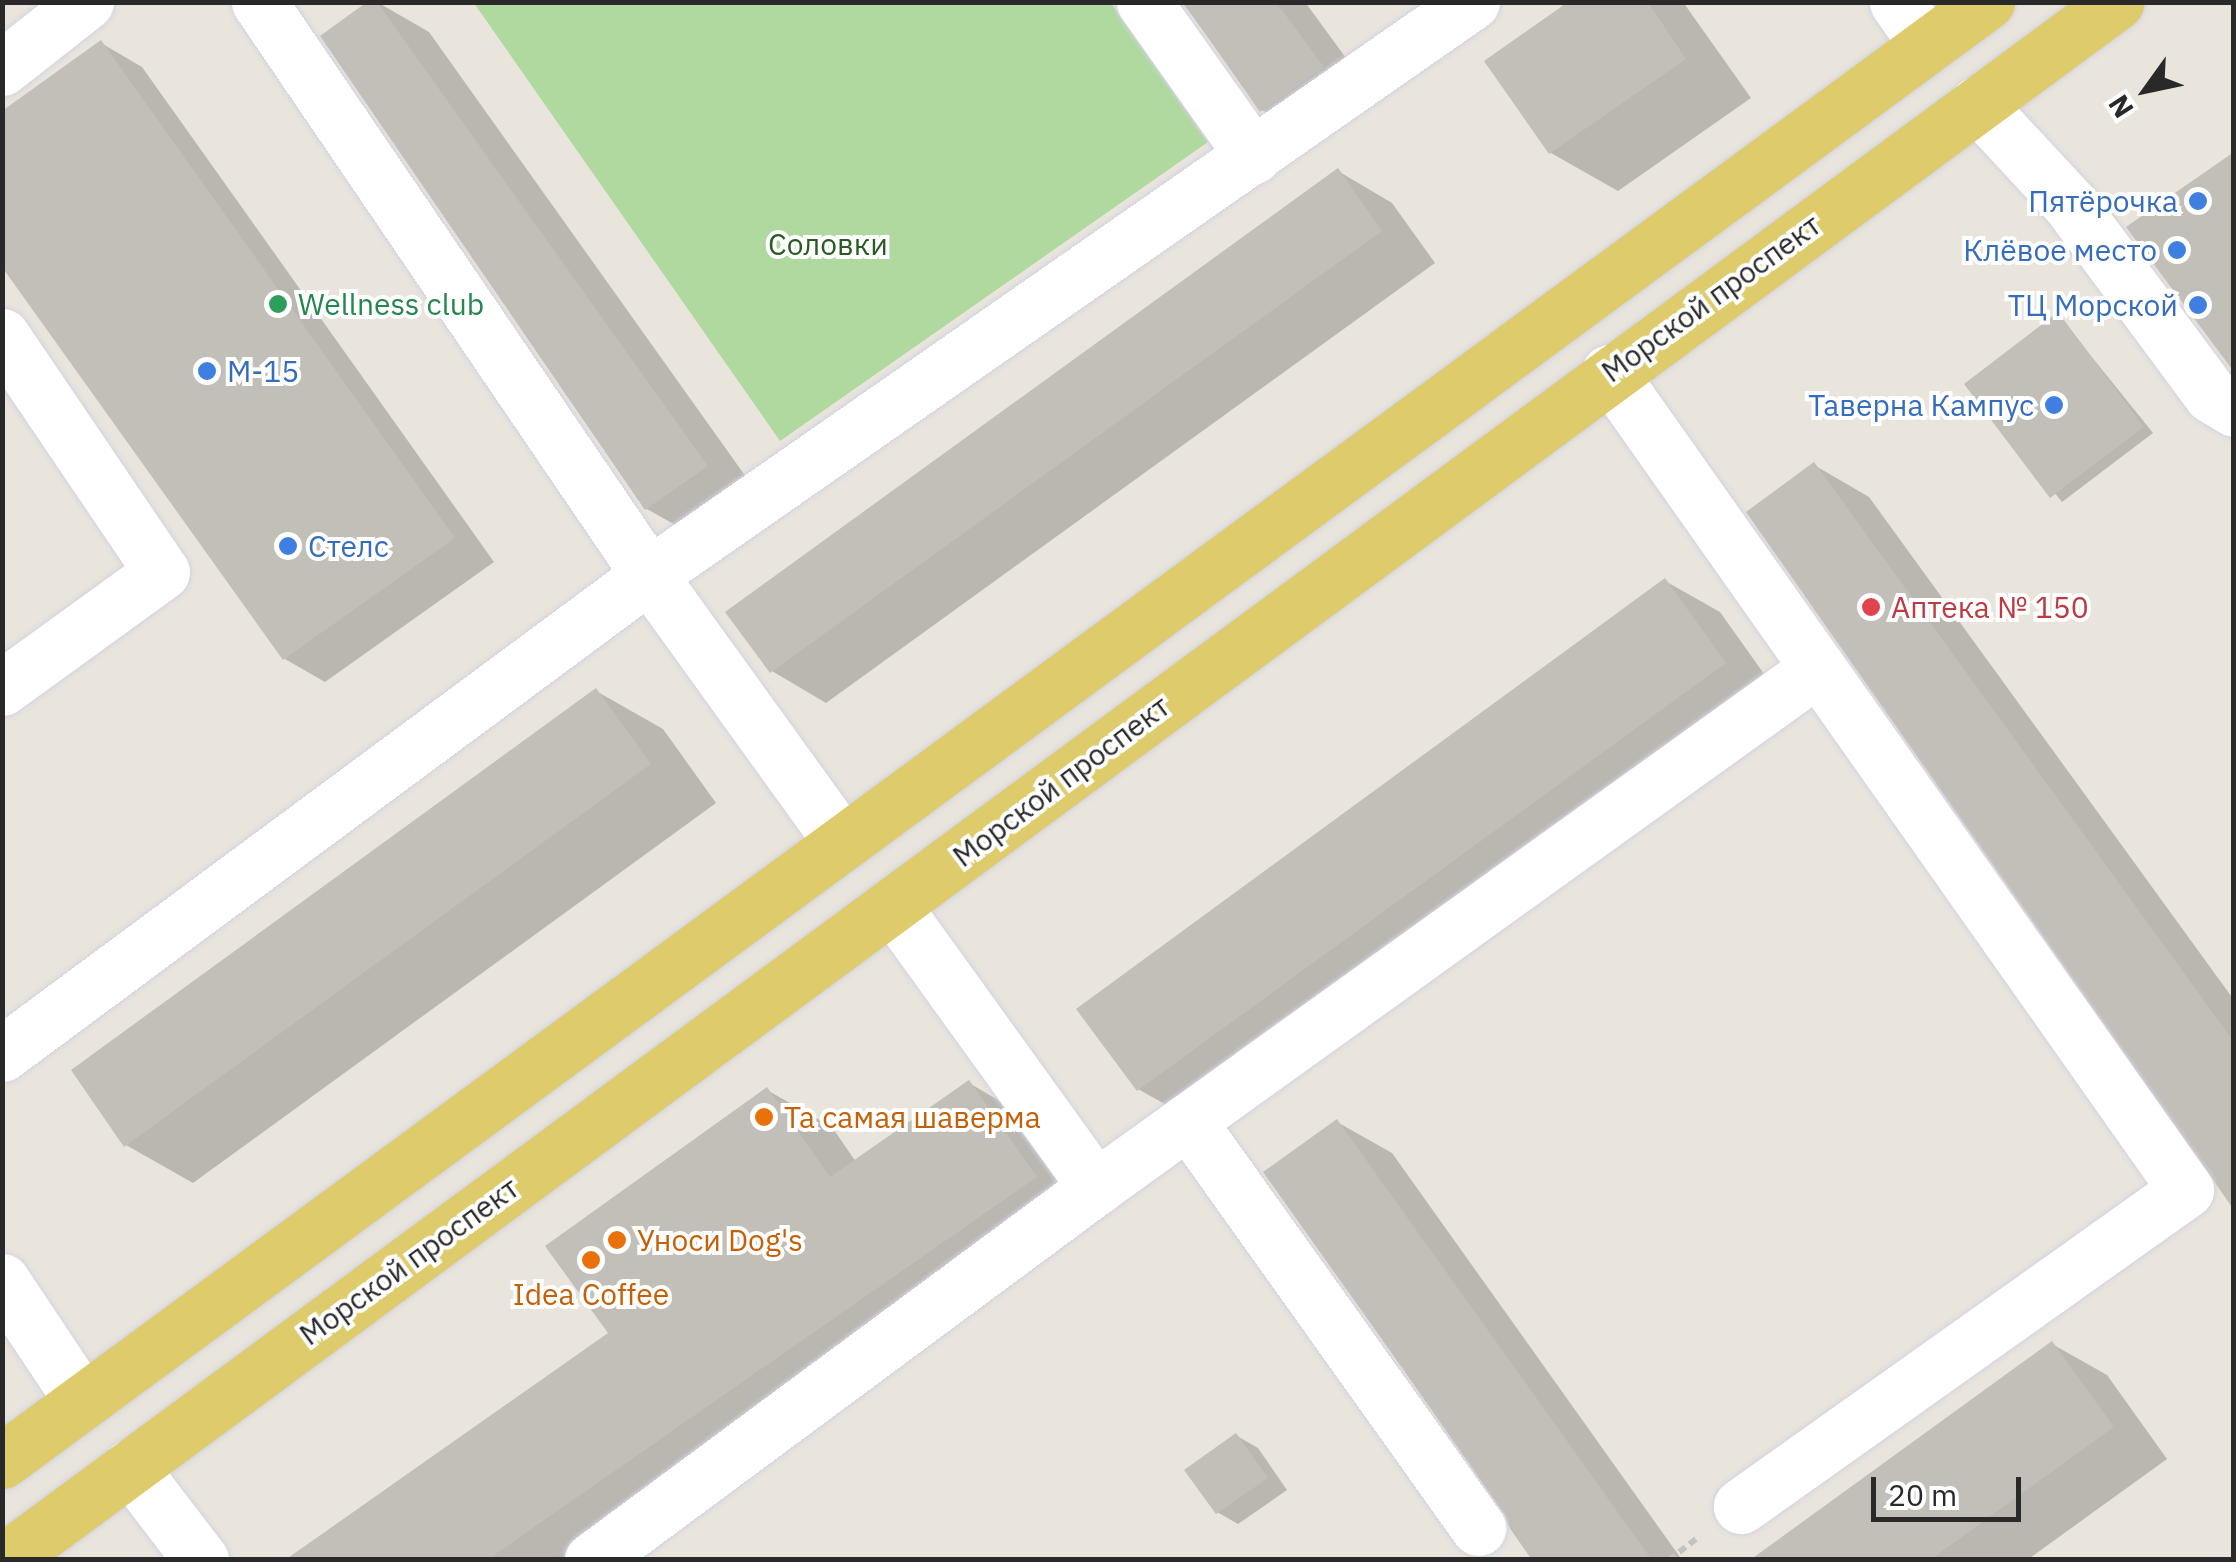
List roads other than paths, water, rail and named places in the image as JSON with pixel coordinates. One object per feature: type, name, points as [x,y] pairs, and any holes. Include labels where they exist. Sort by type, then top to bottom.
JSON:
[{"type":"main road","points":[[2,1460],[841,841],[1568,316],[1912,24],[1987,2]]},
{"type":"main road","name":"Морской проспект","points":[[5,1560],[2116,2]]},
{"type":"main road","points":[[1912,24],[1977,104]]},
{"type":"main road","points":[[1568,316],[1610,372]]},
{"type":"main road","points":[[82,1400],[130,1468]]},
{"type":"street","points":[[2,68],[86,2]]},
{"type":"street","points":[[259,2],[650,575],[841,841]]},
{"type":"street","points":[[1144,2],[1253,156]]},
{"type":"street","points":[[2,1054],[650,575],[1472,2]]},
{"type":"street","points":[[1977,104],[2069,204],[2211,394],[2234,409]]},
{"type":"street","points":[[2,336],[162,572],[2,688]]},
{"type":"street","points":[[1610,372],[2186,1190],[1741,1506]]},
{"type":"street","points":[[592,1560],[1096,1187],[1817,669]]},
{"type":"street","points":[[892,906],[1096,1187]]},
{"type":"street","points":[[1188,1122],[1478,1549]]},
{"type":"street","points":[[2,1281],[82,1400]]},
{"type":"street","points":[[130,1468],[201,1560]]},
{"type":"place","name":"Пятёрочка","points":[[2198,201]]},
{"type":"place","name":"Клёвое место","points":[[2177,250]]},
{"type":"place","name":"Wellness club","points":[[278,304]]},
{"type":"place","name":"ТЦ Морской","points":[[2198,305]]},
{"type":"place","name":"М-15","points":[[207,371]]},
{"type":"place","name":"Таверна Кампус","points":[[2054,405]]},
{"type":"place","name":"Стелс","points":[[288,546]]},
{"type":"place","name":"Аптека № 150","points":[[1871,607]]},
{"type":"place","name":"Та самая шаверма","points":[[764,1117]]},
{"type":"place","name":"Уноси Dog's","points":[[617,1240]]},
{"type":"place","name":"Idea Coffee","points":[[591,1260]]},
{"type":"park label","name":"Соловки","points":[[828,244]]}]
